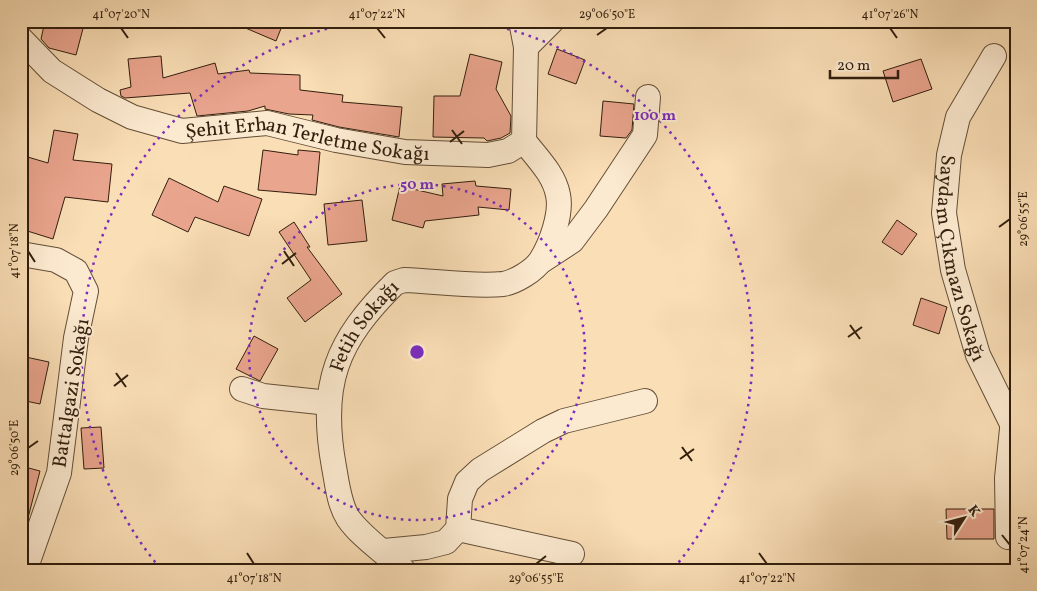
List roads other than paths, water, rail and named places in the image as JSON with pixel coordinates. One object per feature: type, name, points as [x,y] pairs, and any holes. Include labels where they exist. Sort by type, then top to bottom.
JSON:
[{"type":"street","points":[[521,21],[526,47],[524,141]]},
{"type":"street","points":[[526,47],[552,21]]},
{"type":"street","name":"Şehit Erhan Terletme Sokağı","points":[[21,39],[52,71],[98,100],[132,117],[182,131],[267,123],[336,140],[405,152],[488,155],[508,151],[524,141]]},
{"type":"street","name":"Saydam Çıkmazı Sokağı","points":[[994,56],[958,117],[949,155],[944,213],[953,270],[978,355],[1014,430]]},
{"type":"street","points":[[540,262],[572,241],[596,209],[645,135],[648,98]]},
{"type":"street","name":"Fetih Sokağı","points":[[403,570],[384,551],[357,529],[347,516],[338,490],[332,454],[329,402],[334,374],[343,346],[357,325],[396,283],[404,280],[504,284],[522,276],[540,262],[548,246],[559,210],[558,195],[550,174],[524,141]]},
{"type":"street","name":"Battalgazi Sokağı","points":[[21,254],[56,260],[76,271],[86,291],[76,338],[59,472],[25,570]]},
{"type":"street","points":[[242,389],[263,396],[329,402]]},
{"type":"street","points":[[384,551],[426,547],[446,542],[458,529],[460,499],[467,482],[480,470],[543,431],[564,421],[646,401]]},
{"type":"street","points":[[1008,537],[1007,478],[1014,430]]},
{"type":"street","points":[[458,529],[572,554]]}]
